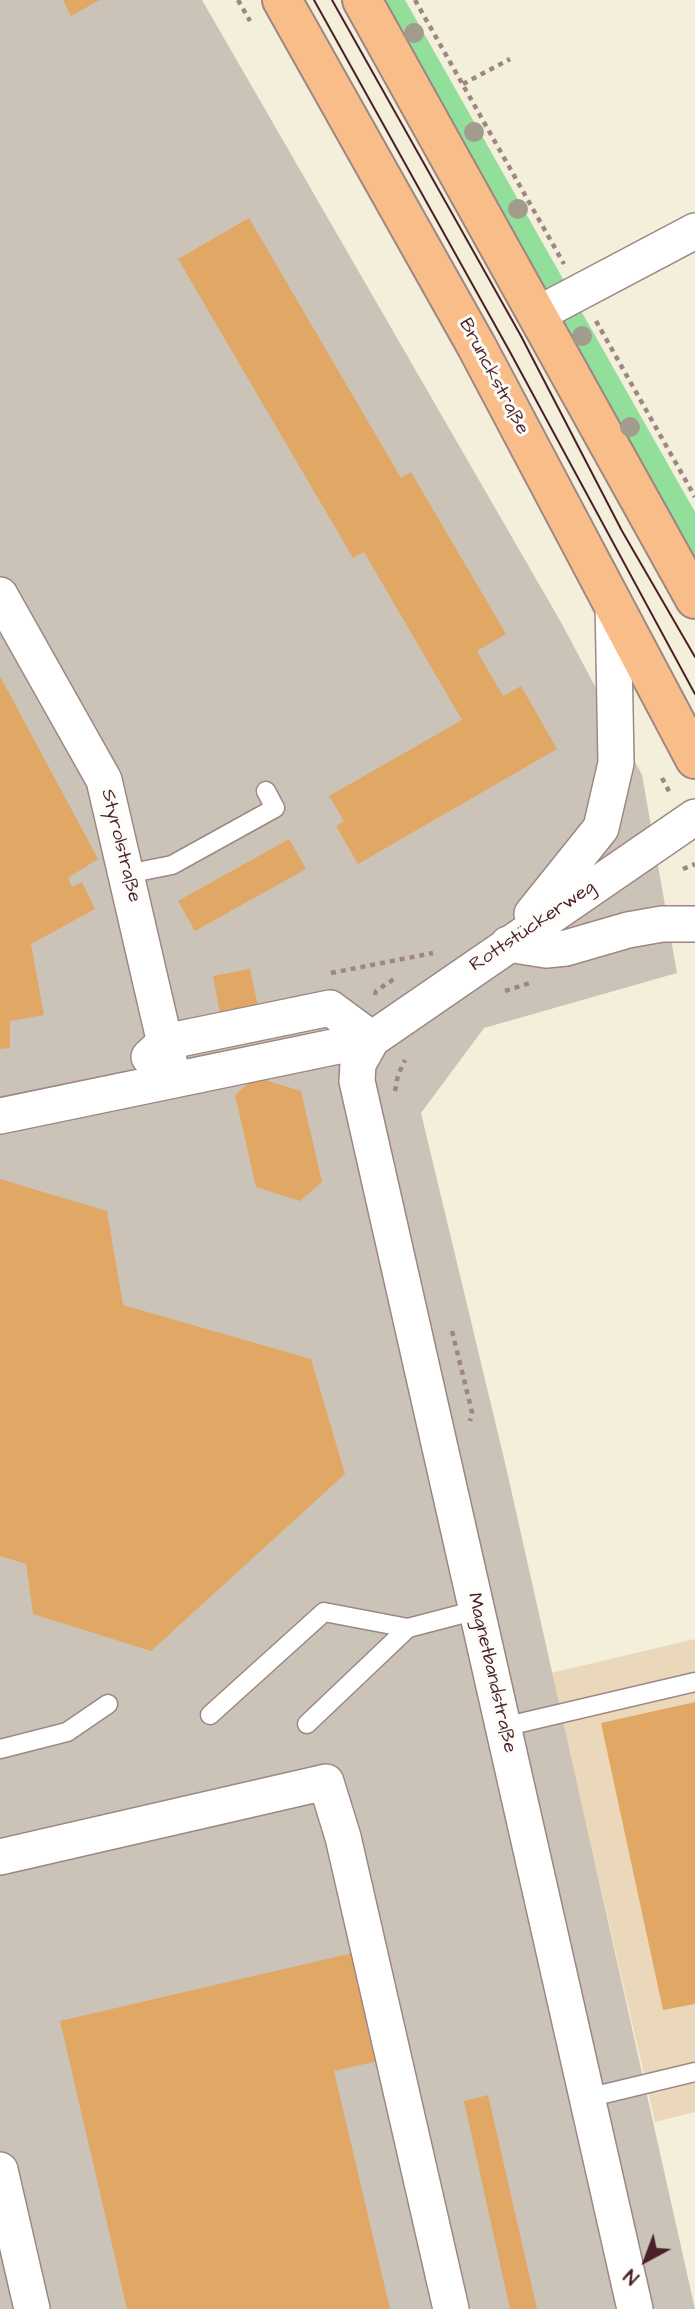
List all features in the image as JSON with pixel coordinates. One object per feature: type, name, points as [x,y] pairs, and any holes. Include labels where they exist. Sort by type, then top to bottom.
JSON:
[{"type":"main road","name":"Brunckstraße","points":[[282,0],[477,347],[695,758]]},
{"type":"main road","points":[[362,0],[695,599]]},
{"type":"street","points":[[538,314],[695,231]]},
{"type":"street","name":"Styrolstraße","points":[[0,595],[104,780],[173,1078]]},
{"type":"street","points":[[613,601],[616,764],[601,828],[508,944],[546,950],[566,948],[628,930],[662,924],[695,924]]},
{"type":"street","name":"Rottstückerweg","points":[[0,1116],[173,1078],[372,1039],[695,817]]},
{"type":"street","points":[[114,1091],[165,1042],[330,1008],[372,1039]]},
{"type":"street","name":"Magnetbandstraße","points":[[372,1039],[358,1063],[357,1081],[635,2309]]},
{"type":"street","points":[[0,1857],[326,1782],[343,1837],[451,2309]]},
{"type":"street","points":[[0,2169],[32,2309]]},
{"type":"lane","points":[[127,874],[172,865],[275,808],[266,791]]},
{"type":"lane","points":[[210,1714],[324,1612],[408,1628],[477,1610]]},
{"type":"lane","points":[[307,1724],[408,1628]]},
{"type":"lane","points":[[503,1727],[695,1682]]},
{"type":"lane","points":[[0,1749],[67,1732],[108,1704]]},
{"type":"lane","points":[[587,2098],[695,2072]]},
{"type":"path","points":[[415,0],[695,497]]},
{"type":"path","points":[[463,84],[510,59]]},
{"type":"path","points":[[422,960],[444,945]]},
{"type":"path","points":[[320,975],[433,953]]},
{"type":"path","points":[[372,1039],[376,991],[399,976]]},
{"type":"path","points":[[493,995],[543,979]]},
{"type":"path","points":[[395,1096],[397,1075],[411,1052]]},
{"type":"path","points":[[448,1317],[472,1412],[468,1432]]},
{"type":"shaded area","points":[[0,0],[202,0],[562,624],[642,775],[677,973],[484,1028],[421,1113],[506,1467],[695,2309],[0,2309]]},
{"type":"shaded area","points":[[695,1639],[695,2112],[655,2122],[551,1673]]},
{"type":"green space","points":[[384,0],[405,0],[695,512],[695,557]]},
{"type":"building","points":[[63,0],[100,0],[71,16]]},
{"type":"building","points":[[249,218],[401,478],[411,472],[506,634],[477,651],[503,696],[521,686],[557,749],[358,864],[336,826],[344,821],[329,796],[462,720],[364,552],[353,558],[178,259]]},
{"type":"building","points":[[0,676],[98,859],[68,878],[72,887],[82,882],[95,909],[31,944],[44,1015],[10,1021],[10,1048],[0,1049]]},
{"type":"building","points":[[289,839],[306,869],[195,931],[178,901]]},
{"type":"building","points":[[250,969],[258,1006],[220,1013],[213,976]]},
{"type":"building","points":[[255,1077],[301,1091],[322,1182],[300,1201],[256,1187],[235,1095]]},
{"type":"building","points":[[0,1179],[107,1211],[123,1305],[311,1359],[345,1474],[151,1651],[33,1614],[26,1564],[0,1556]]},
{"type":"building","points":[[695,1702],[695,2004],[663,2010],[601,1723]]},
{"type":"building","points":[[357,1952],[382,2060],[334,2071],[390,2309],[127,2309],[60,2021]]},
{"type":"building","points":[[488,2095],[537,2309],[510,2309],[464,2101]]},
{"type":"tram line","points":[[314,0],[510,352],[695,694]]},
{"type":"tram line","points":[[332,0],[521,336],[622,531],[695,657]]}]
